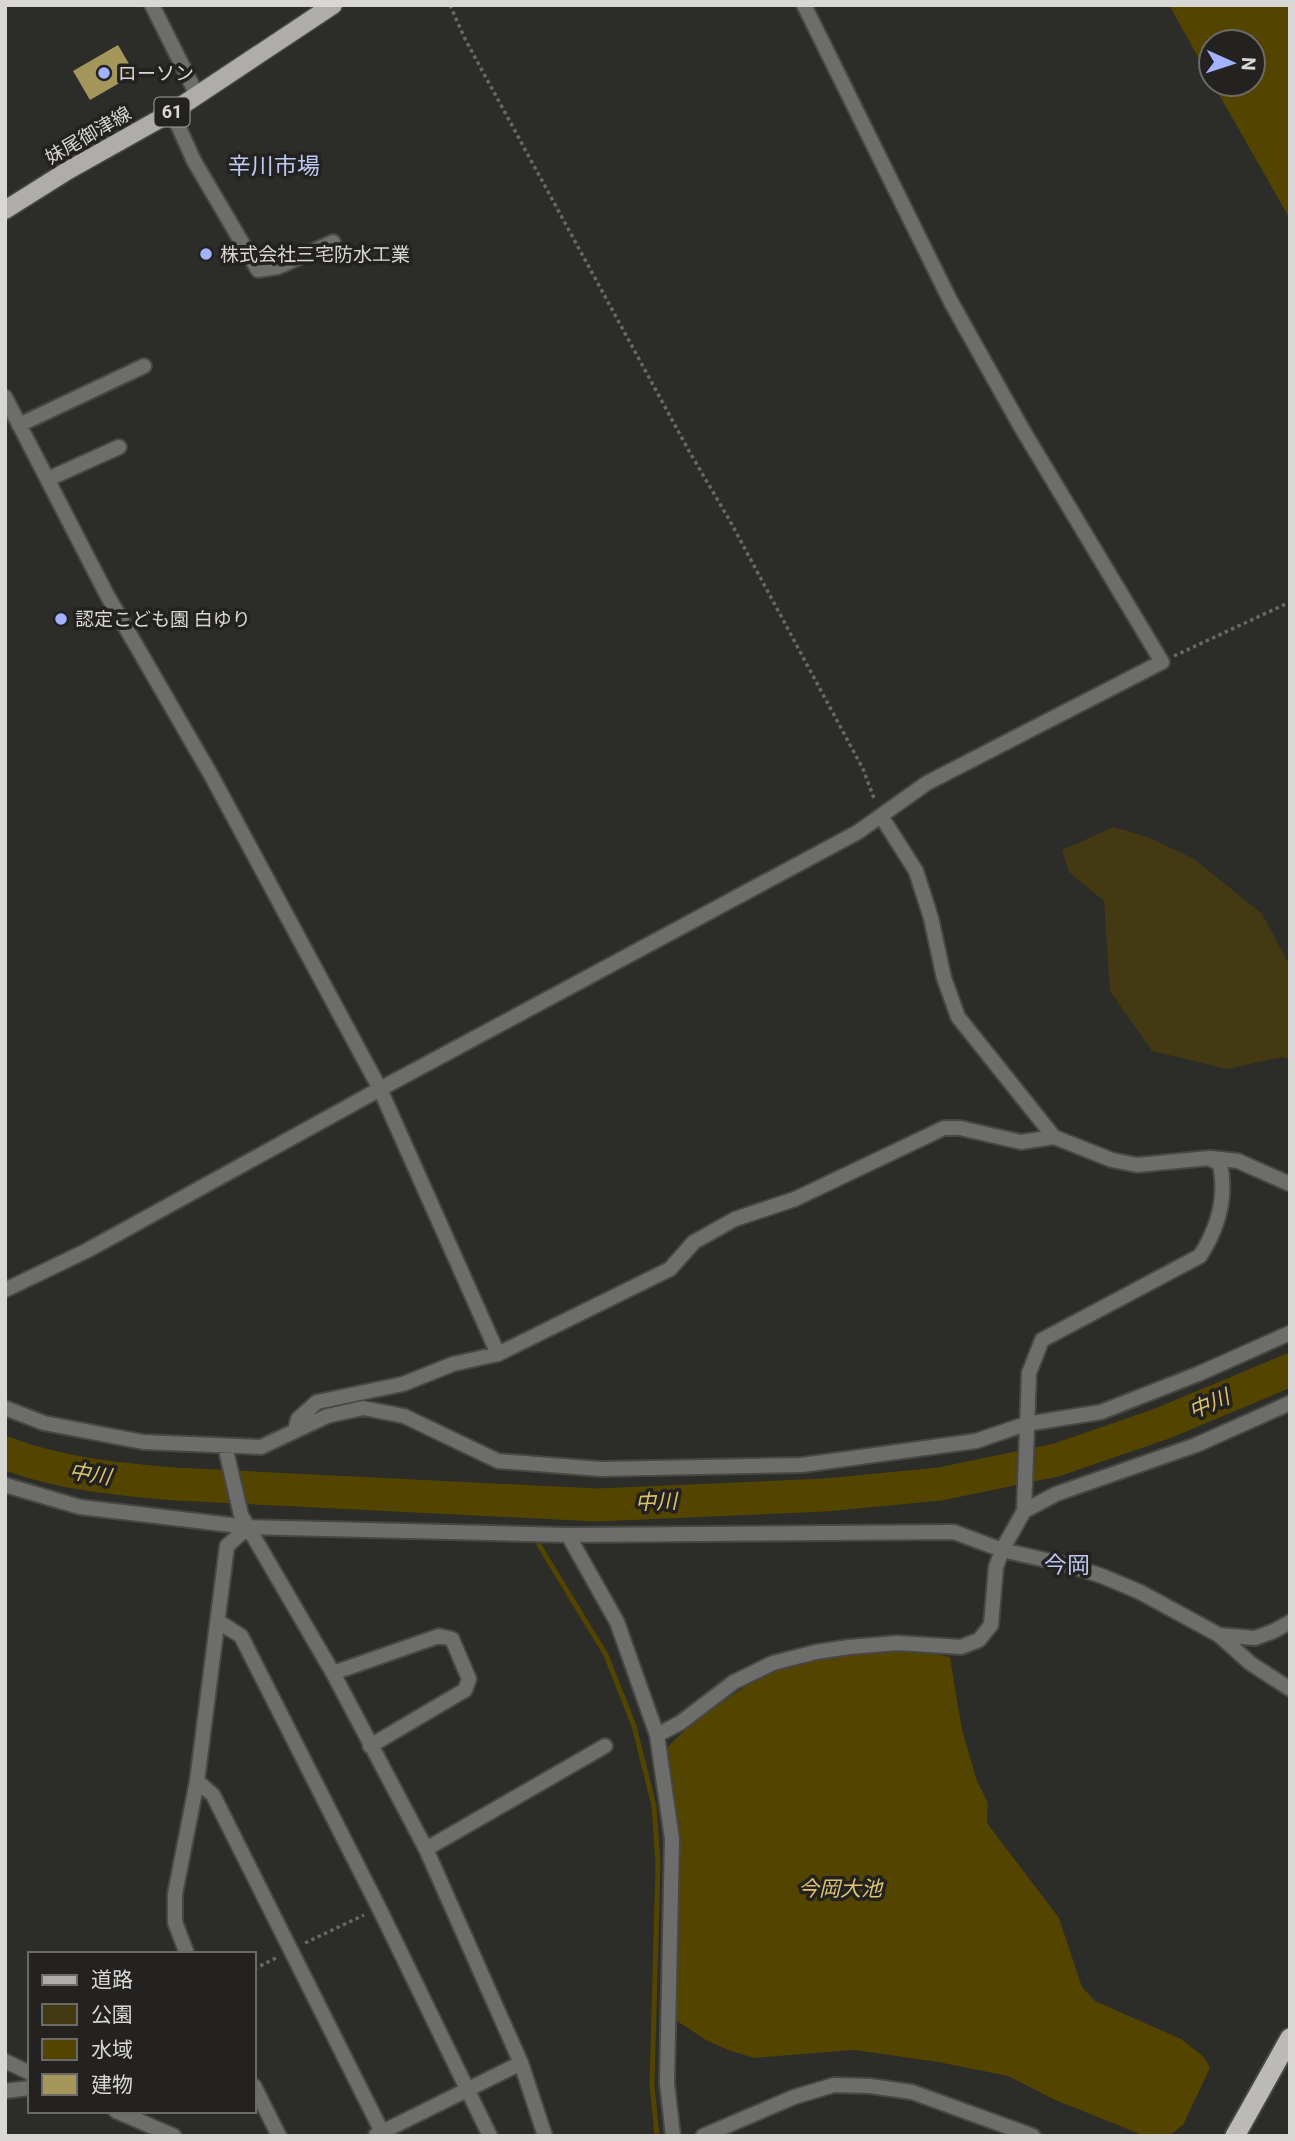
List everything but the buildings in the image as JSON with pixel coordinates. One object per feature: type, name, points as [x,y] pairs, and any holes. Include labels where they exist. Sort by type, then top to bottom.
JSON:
[{"type":"highway","points":[[1235,2136],[1290,2038]]},
{"type":"main road","name":"妹尾御津線","points":[[5,209],[172,112],[333,5]]},
{"type":"street","points":[[152,5],[197,95]]},
{"type":"street","points":[[5,1290],[88,1250],[380,1089],[858,832],[927,783],[1162,662],[1021,427],[951,302],[804,5]]},
{"type":"street","points":[[172,112],[194,160],[258,270],[278,267],[333,242]]},
{"type":"street","points":[[19,425],[144,366]]},
{"type":"street","points":[[5,397],[107,595],[211,775],[380,1089],[498,1354]]},
{"type":"street","points":[[48,479],[120,447]]},
{"type":"street","points":[[881,816],[916,871],[931,918],[944,978],[958,1017],[1054,1138]]},
{"type":"street","points":[[295,1431],[298,1419],[317,1402],[403,1384],[453,1364],[498,1354],[670,1269],[694,1242],[735,1219],[795,1199],[944,1128],[960,1128],[1021,1142],[1054,1138],[1112,1160],[1137,1165],[1209,1158],[1238,1161],[1290,1184]]},
{"type":"street","points":[[657,1735],[680,1723],[733,1682],[773,1663],[849,1647],[897,1643],[961,1647],[979,1640],[991,1625],[996,1567],[1023,1507],[1029,1373],[1042,1340],[1200,1256],[1212,1238],[1220,1212],[1224,1184],[1220,1164],[1209,1158]]},
{"type":"street","points":[[5,1408],[44,1423],[227,1453],[261,1447],[327,1416],[363,1408],[404,1416],[498,1461],[601,1469],[802,1465],[976,1441],[1026,1424],[1101,1412],[1198,1374],[1290,1333]]},
{"type":"street","points":[[1023,1507],[1196,1444],[1290,1403]]},
{"type":"street","points":[[227,1453],[244,1521],[333,1672],[426,1849],[522,2063],[545,2136]]},
{"type":"street","points":[[5,1485],[79,1507],[244,1521],[568,1535],[954,1532],[1002,1550],[1068,1565],[1140,1591],[1219,1635],[1250,1663],[1290,1689]]},
{"type":"street","points":[[186,1952],[176,1922],[175,1895],[197,1781],[228,1546],[244,1521]]},
{"type":"street","points":[[568,1535],[617,1622],[657,1735],[672,1839],[667,2083],[673,2136]]},
{"type":"street","points":[[219,1622],[241,1636],[379,1908],[490,2136]]},
{"type":"street","points":[[1219,1635],[1255,1638],[1290,1622]]},
{"type":"street","points":[[333,1672],[439,1636],[452,1639],[469,1679],[465,1690],[370,1746]]},
{"type":"street","points":[[426,1849],[605,1746]]},
{"type":"street","points":[[197,1781],[213,1795],[380,2134],[522,2063]]},
{"type":"street","points":[[5,2061],[28,2072]]},
{"type":"street","points":[[703,2136],[794,2097],[834,2085],[870,2086],[912,2092],[1033,2136]]},
{"type":"street","points":[[5,2091],[28,2088]]},
{"type":"street","points":[[256,2090],[279,2136]]},
{"type":"street","points":[[121,2113],[174,2136]]},
{"type":"path","points":[[450,5],[465,39],[863,769],[881,816]]},
{"type":"path","points":[[1162,662],[1290,602]]},
{"type":"path","points":[[256,1968],[379,1908]]},
{"type":"green space","points":[[1114,827],[1150,838],[1194,859],[1262,914],[1290,966],[1290,1060],[1283,1057],[1227,1069],[1152,1051],[1110,991],[1104,901],[1069,872],[1062,850]]},
{"type":"water","points":[[1169,5],[1290,5],[1290,219],[1221,98],[1267,98],[1267,28],[1197,28],[1197,55]]},
{"type":"water","name":"今岡大池","points":[[881,1649],[916,1650],[950,1657],[962,1730],[977,1781],[988,1803],[987,1823],[1059,1918],[1082,1987],[1095,2001],[1181,2039],[1204,2057],[1210,2068],[1183,2125],[1169,2136],[1145,2136],[1053,2099],[1008,2076],[938,2062],[854,2050],[754,2058],[706,2040],[674,2019],[678,1841],[667,1748],[692,1723],[762,1675],[820,1658]]},
{"type":"waterway","name":"中川","points":[[5,1453],[68,1471],[175,1484],[597,1505],[825,1495],[940,1484],[1056,1460],[1161,1424],[1290,1370]]},
{"type":"waterway","points":[[511,1501],[519,1514]]},
{"type":"waterway","points":[[539,1545],[606,1655],[634,1726],[654,1806],[658,1864],[652,2085],[657,2136]]},
{"type":"place","name":"ローソン","points":[[104,73]]},
{"type":"place","name":"株式会社三宅防水工業","points":[[206,254]]},
{"type":"place","name":"認定こども園 白ゆり","points":[[61,619]]},
{"type":"district","name":"辛川市場","points":[[274,166]]},
{"type":"district","name":"今岡","points":[[1067,1565]]}]
